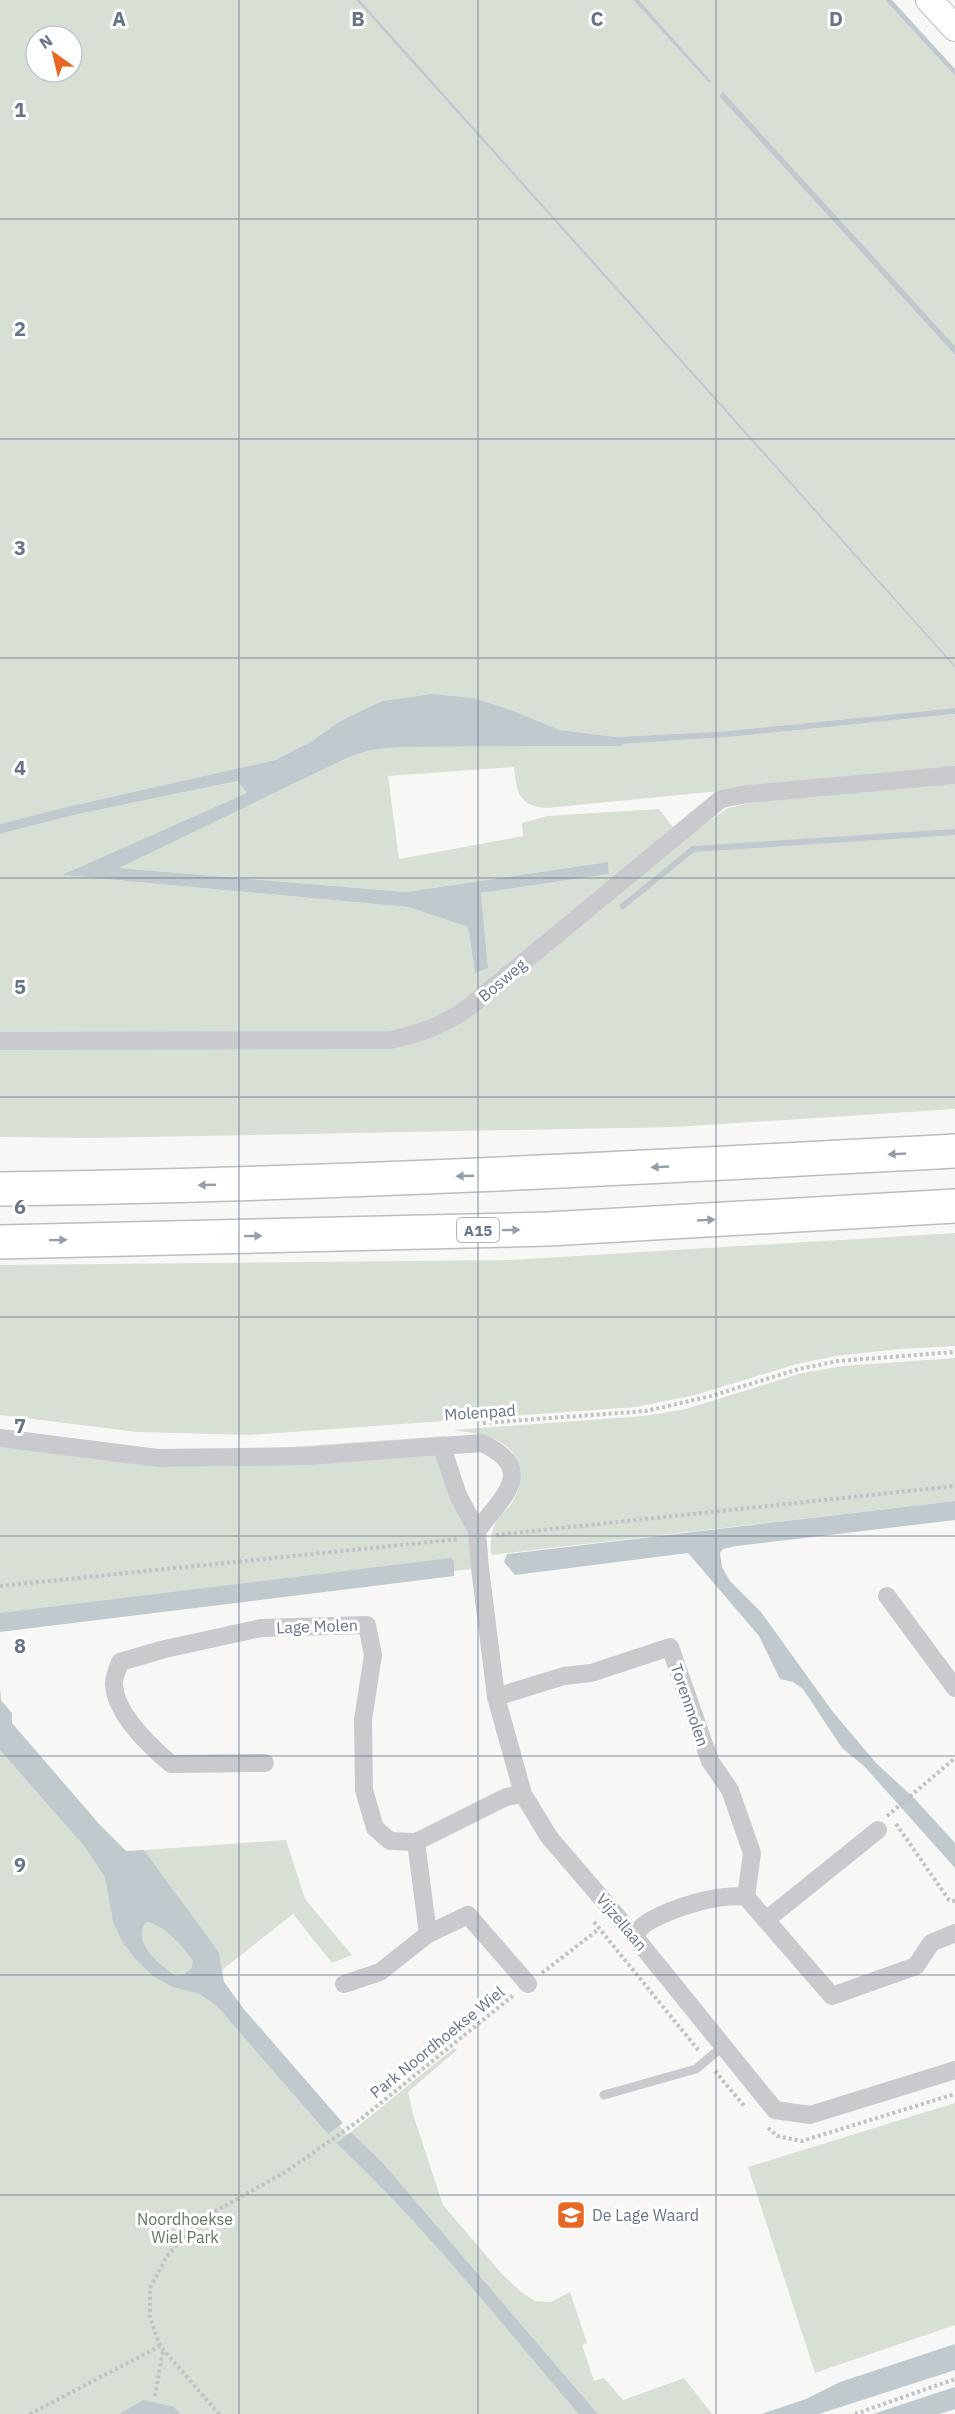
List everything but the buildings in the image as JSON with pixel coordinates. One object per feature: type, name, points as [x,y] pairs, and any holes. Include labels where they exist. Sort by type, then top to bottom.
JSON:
[{"type":"highway","points":[[0,1189],[138,1187],[545,1173],[955,1151]]},
{"type":"highway","points":[[0,1176],[138,1187]]},
{"type":"highway","name":"A15","points":[[0,1242],[548,1229],[955,1206]]},
{"type":"street","points":[[929,0],[955,28]]},
{"type":"street","name":"Bosweg","points":[[0,1041],[390,1040],[418,1034],[446,1023],[469,1007],[721,799],[748,794],[955,775]]},
{"type":"street","points":[[0,1438],[158,1458],[307,1456],[482,1443],[500,1452],[513,1472],[512,1485],[477,1531]]},
{"type":"street","name":"Vijzellaan","points":[[442,1447],[458,1494],[477,1531],[496,1697],[523,1794],[549,1837],[634,1936],[775,2110],[810,2115],[955,2070]]},
{"type":"street","points":[[887,1596],[955,1688]]},
{"type":"street","name":"Lage Molen","points":[[265,1763],[171,1764],[147,1744],[117,1702],[113,1682],[120,1662],[165,1648],[261,1628],[367,1625],[373,1655],[363,1720],[364,1790],[375,1828],[390,1841],[416,1842]]},
{"type":"street","name":"Torenmolen","points":[[496,1697],[564,1676],[591,1673],[670,1647],[710,1761],[730,1790],[752,1853],[746,1897]]},
{"type":"street","points":[[428,1934],[416,1842],[506,1797],[523,1794]]},
{"type":"street","points":[[766,1920],[878,1830]]},
{"type":"street","points":[[634,1936],[646,1923],[700,1901],[732,1895],[746,1897],[832,1996],[916,1966],[931,1943],[955,1933]]},
{"type":"street","points":[[344,1984],[380,1972],[428,1934],[468,1915],[528,1984]]},
{"type":"lane","points":[[604,2095],[696,2069],[723,2046]]},
{"type":"path","name":"Molenpad","points":[[475,1424],[646,1411],[799,1369],[838,1361],[955,1352]]},
{"type":"path","points":[[898,1806],[955,1758]]},
{"type":"path","points":[[888,1813],[949,1899],[955,1901]]},
{"type":"path","name":"Park Noordhoekse Wiel","points":[[162,2348],[150,2317],[150,2288],[167,2256],[196,2222],[287,2171],[361,2119],[599,1929]]},
{"type":"path","points":[[155,2396],[162,2348]]},
{"type":"path","points":[[30,2414],[162,2348]]},
{"type":"path","points":[[162,2348],[219,2414]]},
{"type":"path","points":[[855,2414],[955,2379]]},
{"type":"green space","points":[[0,0],[356,0],[955,668],[955,708],[728,731],[616,737],[560,730],[511,710],[431,694],[382,701],[340,721],[312,741],[275,760],[0,824]]},
{"type":"green space","points":[[360,0],[633,0],[710,84],[711,81],[639,0],[885,0],[955,76],[955,346],[723,93],[719,96],[955,355],[955,665]]},
{"type":"green space","points":[[955,714],[955,768],[547,808],[537,807],[525,801],[516,784],[514,767],[388,776],[399,859],[523,836],[522,823],[547,816],[659,809],[673,827],[449,1013],[414,1029],[358,1036],[0,1034],[0,834],[74,815],[239,781],[248,793],[63,875],[408,907],[468,927],[475,972],[488,968],[481,893],[609,874],[608,862],[406,892],[118,868],[347,758],[370,750],[400,747],[621,746],[621,744],[729,737]]},
{"type":"green space","points":[[955,780],[955,1109],[675,1127],[92,1138],[0,1137],[0,1043],[405,1044],[665,850],[728,808],[781,796]]},
{"type":"green space","points":[[955,1233],[955,1346],[835,1356],[797,1364],[695,1395],[636,1407],[250,1435],[137,1432],[0,1415],[0,1265],[511,1260]]},
{"type":"green space","points":[[955,1358],[955,1501],[491,1555],[493,1528],[512,1503],[518,1489],[520,1470],[518,1462],[507,1447],[499,1441],[480,1434],[453,1430],[644,1416],[686,1409],[802,1373],[843,1366]]},
{"type":"green space","points":[[446,1436],[463,1521],[469,1526],[473,1569],[0,1625],[0,1441],[120,1459]]},
{"type":"green space","name":"Noordhoekse Wiel Park","points":[[0,1726],[161,1910],[505,2325],[586,2414],[0,2414]]},
{"type":"green space","points":[[286,1840],[305,1899],[352,1955],[332,1963],[293,1914],[222,1970],[219,1952],[144,1850]]},
{"type":"green space","points":[[454,2048],[457,2050],[408,2092],[443,2205],[502,2274],[521,2292],[535,2301],[551,2302],[570,2292],[587,2343],[582,2345],[594,2381],[604,2378],[623,2400],[684,2378],[712,2414],[598,2414],[383,2163],[351,2132]]},
{"type":"green space","points":[[955,2103],[955,2325],[815,2373],[748,2167]]},
{"type":"shaded area","points":[[356,0],[360,0],[955,665],[955,668]]},
{"type":"shaded area","points":[[633,0],[639,0],[711,81],[710,84]]},
{"type":"shaded area","points":[[885,0],[892,0],[955,69],[955,76]]},
{"type":"shaded area","points":[[723,92],[955,346],[955,355],[719,96]]},
{"type":"shaded area","points":[[431,694],[473,698],[511,710],[560,730],[616,737],[728,731],[955,708],[955,714],[729,737],[622,744],[621,746],[400,747],[370,750],[347,758],[119,868],[406,892],[608,862],[609,874],[481,893],[488,968],[475,973],[468,927],[408,907],[62,875],[247,793],[238,781],[74,815],[0,834],[0,824],[275,760],[312,741],[340,721],[382,701]]},
{"type":"shaded area","points":[[955,1501],[955,1520],[737,1546],[723,1549],[720,1553],[722,1567],[730,1581],[761,1612],[833,1712],[876,1763],[914,1798],[955,1843],[955,1868],[864,1766],[842,1748],[803,1689],[793,1682],[780,1679],[759,1636],[688,1553],[515,1575],[504,1562],[507,1554]]},
{"type":"shaded area","points":[[451,1558],[454,1562],[454,1576],[0,1632],[0,1613]]},
{"type":"shaded area","points":[[0,1688],[1,1700],[12,1713],[12,1723],[100,1825],[126,1851],[144,1850],[219,1952],[224,1982],[243,2008],[343,2123],[328,2134],[217,2006],[200,1994],[173,1987],[153,1976],[136,1960],[121,1940],[113,1921],[105,1877],[85,1847],[0,1750]],"holes":[[[149,1922],[174,1938],[184,1949],[193,1961],[191,1969],[176,1976],[150,1954],[142,1939],[145,1923]]]},
{"type":"shaded area","points":[[351,2132],[383,2163],[598,2414],[579,2414],[431,2241],[369,2174],[336,2143]]},
{"type":"shaded area","points":[[955,2344],[955,2370],[819,2414],[761,2414],[806,2399],[840,2382]]},
{"type":"shaded area","points":[[955,2387],[955,2409],[939,2414],[873,2414]]},
{"type":"shaded area","points":[[143,2400],[174,2407],[180,2414],[120,2414]]},
{"type":"waterway","points":[[623,906],[693,849],[955,832]]},
{"type":"place","name":"De Lage Waard","points":[[571,2215]]}]
